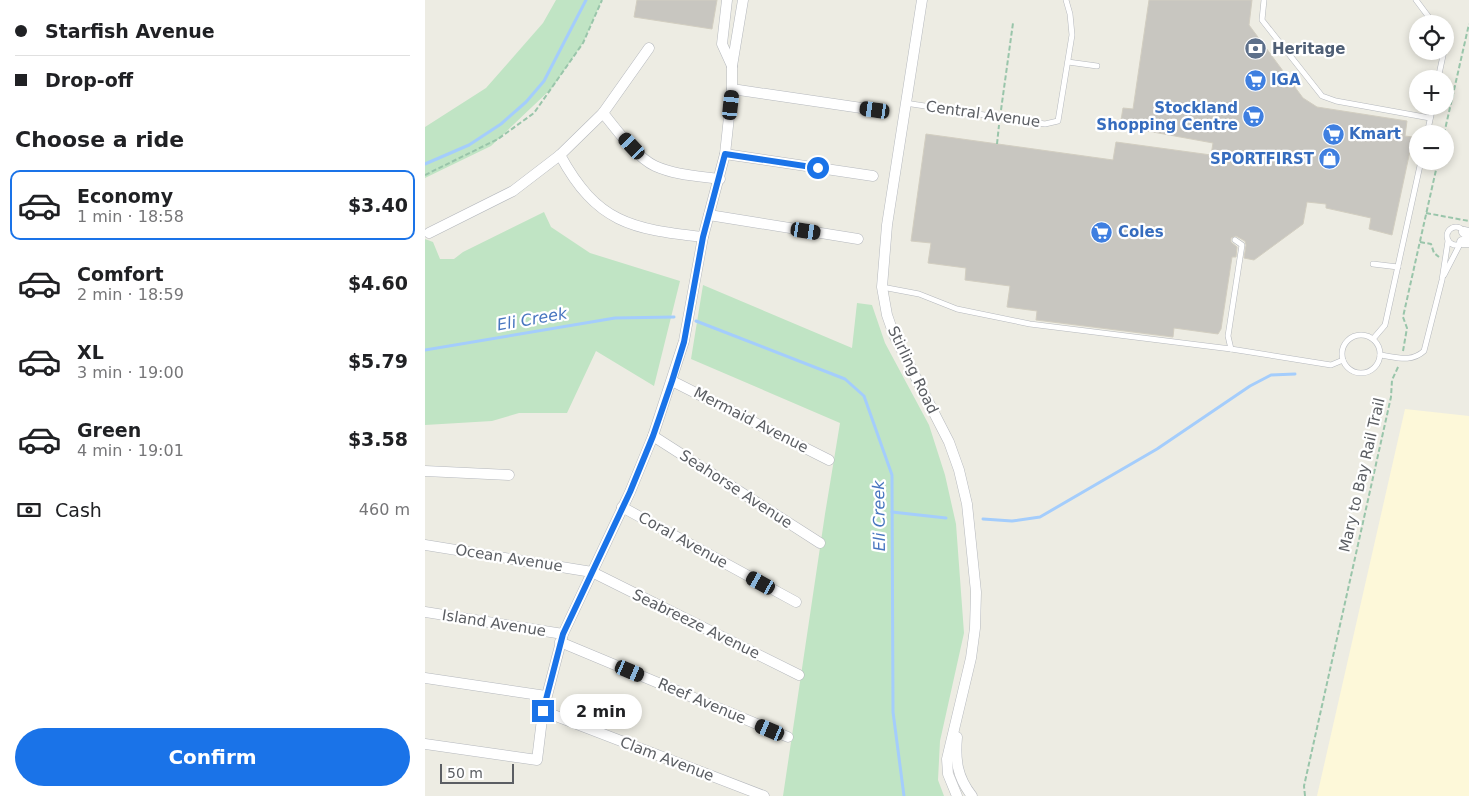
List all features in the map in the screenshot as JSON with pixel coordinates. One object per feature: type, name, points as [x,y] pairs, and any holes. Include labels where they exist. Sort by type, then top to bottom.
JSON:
[{"type":"street","points":[[727,0],[722,44],[733,66]]},
{"type":"street","points":[[425,744],[537,760],[543,711],[561,638],[653,436],[684,342],[703,237],[720,179],[725,154],[733,66],[743,0]]},
{"type":"street","name":"Stirling Road","points":[[922,0],[887,225],[882,287],[887,315],[894,335],[949,442],[959,470],[967,504],[976,592],[975,628],[971,658],[947,759],[948,774],[957,796]]},
{"type":"street","points":[[429,233],[513,191],[560,155],[603,113],[649,48]]},
{"type":"street","points":[[732,89],[875,110]]},
{"type":"street","points":[[603,113],[643,157],[654,165],[682,174],[720,179]]},
{"type":"street","points":[[725,154],[873,176]]},
{"type":"street","points":[[560,155],[573,179],[603,211],[622,221],[653,231],[703,237]]},
{"type":"street","points":[[709,215],[857,239]]},
{"type":"street","name":"Mermaid Avenue","points":[[672,381],[829,460]]},
{"type":"street","name":"Seahorse Avenue","points":[[653,436],[820,543]]},
{"type":"street","points":[[425,470],[509,475]]},
{"type":"street","name":"Coral Avenue","points":[[622,507],[796,602]]},
{"type":"street","name":"Ocean Avenue","points":[[425,544],[592,572]]},
{"type":"street","name":"Seabreeze Avenue","points":[[592,572],[799,675]]},
{"type":"street","name":"Island Avenue","points":[[425,612],[561,638]]},
{"type":"street","name":"Reef Avenue","points":[[561,638],[788,737]]},
{"type":"street","points":[[425,678],[547,696]]},
{"type":"street","name":"Stirling Road","points":[[960,706],[956,763],[959,776],[971,796]]},
{"type":"street","name":"Clam Avenue","points":[[543,711],[764,796]]},
{"type":"lane","name":"Central Avenue","points":[[905,103],[1045,124],[1058,121],[1068,62],[1071,23],[1066,0]]},
{"type":"lane","points":[[1264,0],[1262,20],[1322,96],[1336,101],[1430,118]]},
{"type":"lane","points":[[1417,0],[1428,15]]},
{"type":"lane","points":[[1068,62],[1097,66]]},
{"type":"lane","points":[[1429,125],[1431,115]]},
{"type":"lane","points":[[1373,338],[1385,325],[1419,170]]},
{"type":"lane","points":[[1380,355],[1417,358],[1424,351],[1442,280],[1448,241],[1446,233],[1451,227],[1459,227],[1465,239]]},
{"type":"lane","points":[[1448,241],[1453,245],[1465,239]]},
{"type":"lane","points":[[1442,280],[1465,239]]},
{"type":"lane","points":[[1231,349],[1228,336],[1242,245],[1235,240]]},
{"type":"lane","points":[[1373,264],[1398,267]]},
{"type":"lane","points":[[882,287],[919,294],[957,309],[1030,324],[1231,349],[1331,365],[1343,360]]},
{"type":"lane","points":[[1361,335],[1373,338],[1379,348],[1380,355],[1375,366],[1364,372],[1351,370],[1343,360],[1343,348],[1350,338],[1361,335]]},
{"type":"path","points":[[425,175],[498,139],[534,113],[583,43],[603,0]]},
{"type":"path","points":[[997,144],[1013,23]]},
{"type":"path","points":[[1446,125],[1469,24]]},
{"type":"path","name":"Mary to Bay Rail Trail","points":[[1305,796],[1304,786],[1391,397],[1392,380],[1398,371],[1401,358],[1407,328],[1403,318],[1435,170]]},
{"type":"path","points":[[1426,213],[1469,222]]},
{"type":"path","points":[[1420,242],[1431,244],[1438,256]]},
{"type":"shaded area","points":[[1405,409],[1469,416],[1469,796],[1317,796]]},
{"type":"green space","points":[[556,0],[602,0],[583,43],[552,88],[491,146],[425,178],[425,127],[486,88],[543,23]]},
{"type":"green space","points":[[544,212],[551,227],[590,253],[680,281],[654,386],[596,351],[567,413],[519,413],[492,421],[425,425],[425,239],[433,242],[440,259],[454,259],[463,252]]},
{"type":"green space","points":[[703,285],[852,348],[857,303],[872,305],[885,343],[929,425],[945,475],[956,524],[964,633],[940,741],[938,780],[944,796],[783,796],[840,423],[691,359]]},
{"type":"building","points":[[637,0],[717,0],[712,29],[634,17]]},
{"type":"building","name":"Coles","points":[[1149,0],[1252,0],[1249,25],[1303,98],[1317,107],[1407,121],[1405,136],[1409,136],[1409,156],[1392,235],[1369,229],[1371,218],[1326,208],[1326,204],[1307,202],[1303,224],[1254,260],[1244,258],[1245,241],[1236,236],[1231,238],[1231,242],[1237,247],[1236,257],[1232,257],[1221,329],[1218,334],[1174,328],[1173,337],[1036,320],[1037,311],[1007,307],[1010,286],[965,280],[966,268],[928,263],[931,243],[911,241],[926,134],[1113,160],[1116,142],[1211,155],[1213,143],[1120,126],[1123,108],[1133,109]]},
{"type":"waterway","points":[[425,164],[469,145],[501,124],[526,102],[544,81],[586,0]]},
{"type":"waterway","name":"Eli Creek","points":[[425,350],[615,318],[674,317]]},
{"type":"waterway","name":"Eli Creek","points":[[696,321],[845,379],[864,396],[892,475],[893,712],[904,796]]},
{"type":"waterway","points":[[983,519],[1012,521],[1040,517],[1157,449],[1250,386],[1271,375],[1295,374]]},
{"type":"waterway","points":[[892,512],[946,518]]},
{"type":"place","name":"Heritage","points":[[1256,49]]},
{"type":"place","name":"IGA","points":[[1255,80]]},
{"type":"place","name":"Stockland Shopping Centre","points":[[1254,117]]},
{"type":"place","name":"Kmart","points":[[1333,134]]},
{"type":"place","name":"SPORTFIRST","points":[[1330,159]]},
{"type":"place","name":"Coles","points":[[1102,232]]},
{"type":"route","points":[[543,711],[563,634],[630,492],[653,436],[672,381],[684,342],[703,237],[720,179],[725,154],[818,168]]}]
